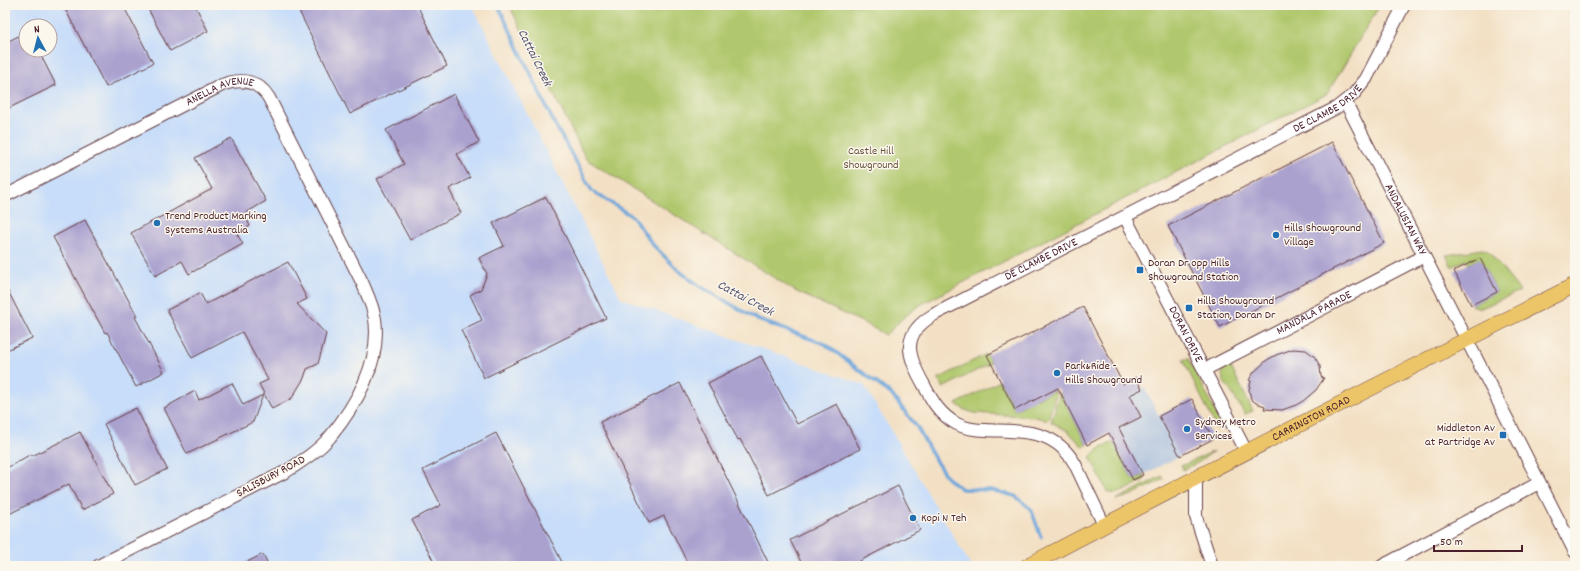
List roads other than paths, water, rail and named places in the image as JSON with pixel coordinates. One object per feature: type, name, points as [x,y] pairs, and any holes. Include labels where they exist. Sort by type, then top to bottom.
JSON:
[{"type":"main road","name":"CARRINGTON ROAD","points":[[1027,566],[1466,339],[1575,285]]},
{"type":"street","name":"DE CLAMBE DRIVE","points":[[1104,525],[1075,464],[1062,447],[1046,436],[1036,433],[969,429],[958,425],[938,410],[913,366],[910,357],[911,338],[915,331],[927,319],[1324,114],[1345,101],[1353,95],[1366,79],[1404,5]]},
{"type":"street","name":"ANELLA AVENUE","points":[[5,196],[222,85],[241,80],[250,82],[259,85],[269,98],[362,282]]},
{"type":"street","name":"ANDALUSIAN WAY","points":[[1345,101],[1575,552]]},
{"type":"street","name":"DORAN DRIVE","points":[[1125,217],[1246,452]]},
{"type":"street","name":"MANDALA PARADE","points":[[1204,370],[1424,256]]},
{"type":"street","name":"SALISBURY ROAD","points":[[98,566],[287,471],[307,458],[330,438],[359,393],[369,372],[374,354],[376,336],[375,320],[372,306],[362,282]]},
{"type":"street","points":[[1196,478],[1196,517],[1212,566]]},
{"type":"street","points":[[1382,566],[1539,484]]},
{"type":"waterway","name":"Cattai Creek","points":[[498,5],[554,123],[592,191],[633,217],[653,245],[678,270],[698,285],[758,320],[825,344],[891,394],[917,427],[937,463],[948,479],[962,489],[991,490],[1015,496],[1031,509],[1041,537]]},
{"type":"place","name":"Trend Product Marking Systems Australia","points":[[157,223]]},
{"type":"place","name":"Hills Showground Village","points":[[1276,235]]},
{"type":"place","name":"Doran Dr opp Hills Showground Station","points":[[1140,270]]},
{"type":"place","name":"Hills Showground Station, Doran Dr","points":[[1189,308]]},
{"type":"place","name":"Park&Ride - Hills Showground","points":[[1057,373]]},
{"type":"place","name":"Sydney Metro Services","points":[[1187,429]]},
{"type":"place","name":"Middleton Av at Partridge Av","points":[[1503,435]]},
{"type":"place","name":"Kopi N Teh","points":[[913,518]]},
{"type":"park label","name":"Castle Hill Showground","points":[[871,158]]}]
